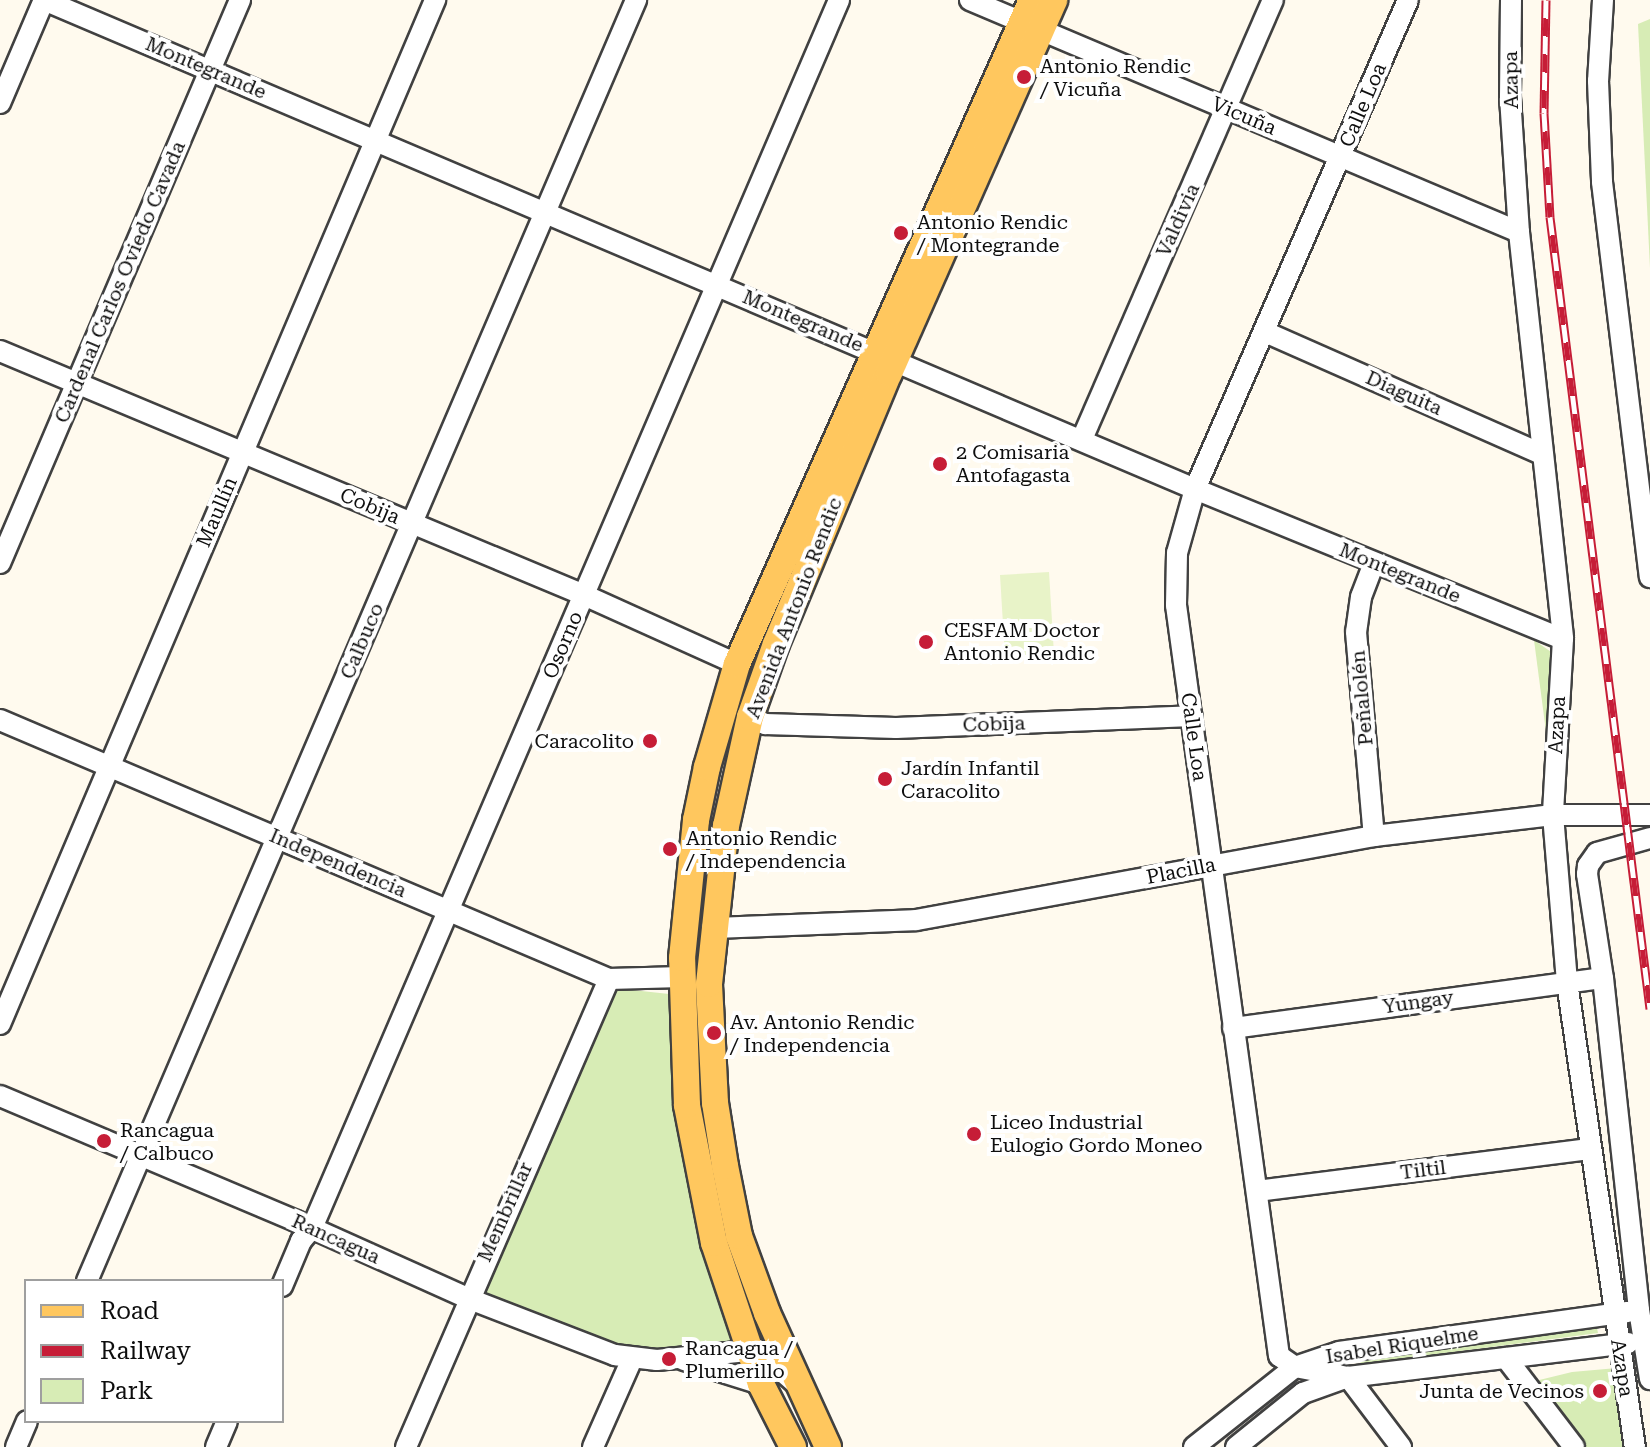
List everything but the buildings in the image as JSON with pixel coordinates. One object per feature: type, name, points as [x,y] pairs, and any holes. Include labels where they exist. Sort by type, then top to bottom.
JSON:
[{"type":"main road","name":"Avenida Antonio Rendic","points":[[793,1447],[747,1349],[714,1243],[697,1172],[687,1105],[681,977],[684,912],[696,820],[707,767],[737,664],[886,356],[1032,18],[1054,0]]},
{"type":"main road","name":"Avenida Antonio Rendic","points":[[828,1447],[767,1313],[739,1236],[715,1103],[709,984],[712,928],[726,826],[750,717],[886,356]]},
{"type":"street","name":"Montegrande","points":[[44,0],[1195,489],[1563,639]]},
{"type":"street","points":[[0,103],[44,0]]},
{"type":"street","name":"Cardenal Carlos Oviedo Cavada","points":[[0,563],[240,0]]},
{"type":"street","name":"Maullín","points":[[0,1024],[435,0]]},
{"type":"street","name":"Calbuco","points":[[88,1279],[636,0]]},
{"type":"street","name":"Osorno","points":[[284,1281],[301,1241],[312,1228],[839,0]]},
{"type":"street","name":"Vicuña","points":[[970,0],[1032,18],[1227,109],[1519,232]]},
{"type":"street","name":"Valdivia","points":[[1082,439],[1273,0]]},
{"type":"street","name":"Calle Loa","points":[[1295,1367],[1279,1356],[1176,605],[1177,553],[1195,489],[1408,0]]},
{"type":"street","name":"Azapa","points":[[1511,0],[1510,97],[1519,232],[1563,639],[1553,815],[1567,982],[1635,1447]]},
{"type":"street","points":[[1603,0],[1598,81],[1599,152],[1640,434],[1650,577]]},
{"type":"street","name":"Diaguita","points":[[1265,332],[1542,454]]},
{"type":"street","name":"Cobija","points":[[0,351],[584,595],[737,664]]},
{"type":"street","name":"Peñalolén","points":[[1374,563],[1361,597],[1356,632],[1374,836]]},
{"type":"street","name":"Cobija","points":[[750,717],[765,724],[896,728],[1192,716]]},
{"type":"street","name":"Independencia","points":[[0,720],[609,979],[681,977]]},
{"type":"street","name":"Placilla","points":[[712,928],[916,920],[1374,836],[1553,815],[1650,815]]},
{"type":"street","name":"Azapa","points":[[1650,838],[1597,853],[1588,866],[1639,1310],[1650,1379]]},
{"type":"street","name":"Yungay","points":[[1233,1028],[1603,978]]},
{"type":"street","name":"Membrillar","points":[[406,1447],[467,1298],[609,979]]},
{"type":"street","name":"Rancagua","points":[[0,1096],[312,1228],[467,1298],[632,1359],[677,1358],[747,1349]]},
{"type":"street","name":"Tiltil","points":[[1257,1191],[1589,1149]]},
{"type":"street","name":"Isabel Riquelme","points":[[1194,1447],[1295,1367],[1339,1352],[1639,1310]]},
{"type":"street","name":"Isabel Riquelme","points":[[1236,1447],[1303,1393],[1348,1377],[1643,1341]]},
{"type":"street","name":"Avenida Antonio Rendic","points":[[747,1349],[769,1357],[799,1387]]},
{"type":"street","name":"Rancagua","points":[[677,1358],[761,1384]]},
{"type":"street","points":[[1506,1358],[1574,1447]]},
{"type":"street","points":[[593,1447],[632,1359]]},
{"type":"street","points":[[1295,1367],[1348,1377],[1401,1447]]},
{"type":"street","points":[[16,1447],[26,1423]]},
{"type":"street","points":[[216,1447],[226,1423]]},
{"type":"green space","points":[[1650,19],[1650,268],[1638,24]]},
{"type":"green space","points":[[1049,572],[1054,654],[1005,657],[1000,575]]},
{"type":"green space","points":[[1534,640],[1554,654],[1548,747]]},
{"type":"green space","points":[[614,988],[669,994],[678,1106],[736,1341],[656,1351],[618,1346],[479,1293]]},
{"type":"green space","points":[[1596,1324],[1598,1333],[1361,1364],[1358,1354]]},
{"type":"green space","points":[[1617,1368],[1628,1447],[1581,1447],[1527,1383],[1572,1372]]},
{"type":"railway","points":[[1546,0],[1544,113],[1550,217],[1650,1009]]},
{"type":"place","name":"Antonio Rendic / Vicuña","points":[[1024,77]]},
{"type":"place","name":"Antonio Rendic / Montegrande","points":[[901,233]]},
{"type":"place","name":"2 Comisaria Antofagasta","points":[[940,464]]},
{"type":"place","name":"CESFAM Doctor Antonio Rendic","points":[[926,642]]},
{"type":"place","name":"Caracolito","points":[[650,741]]},
{"type":"place","name":"Jardín Infantil Caracolito","points":[[885,779]]},
{"type":"place","name":"Antonio Rendic / Independencia","points":[[670,849]]},
{"type":"place","name":"Av. Antonio Rendic / Independencia","points":[[714,1033]]},
{"type":"place","name":"Liceo Industrial Eulogio Gordo Moneo","points":[[974,1134]]},
{"type":"place","name":"Rancagua / Calbuco","points":[[104,1141]]},
{"type":"place","name":"Rancagua / Plumerillo","points":[[669,1359]]},
{"type":"place","name":"Junta de Vecinos","points":[[1600,1391]]}]
